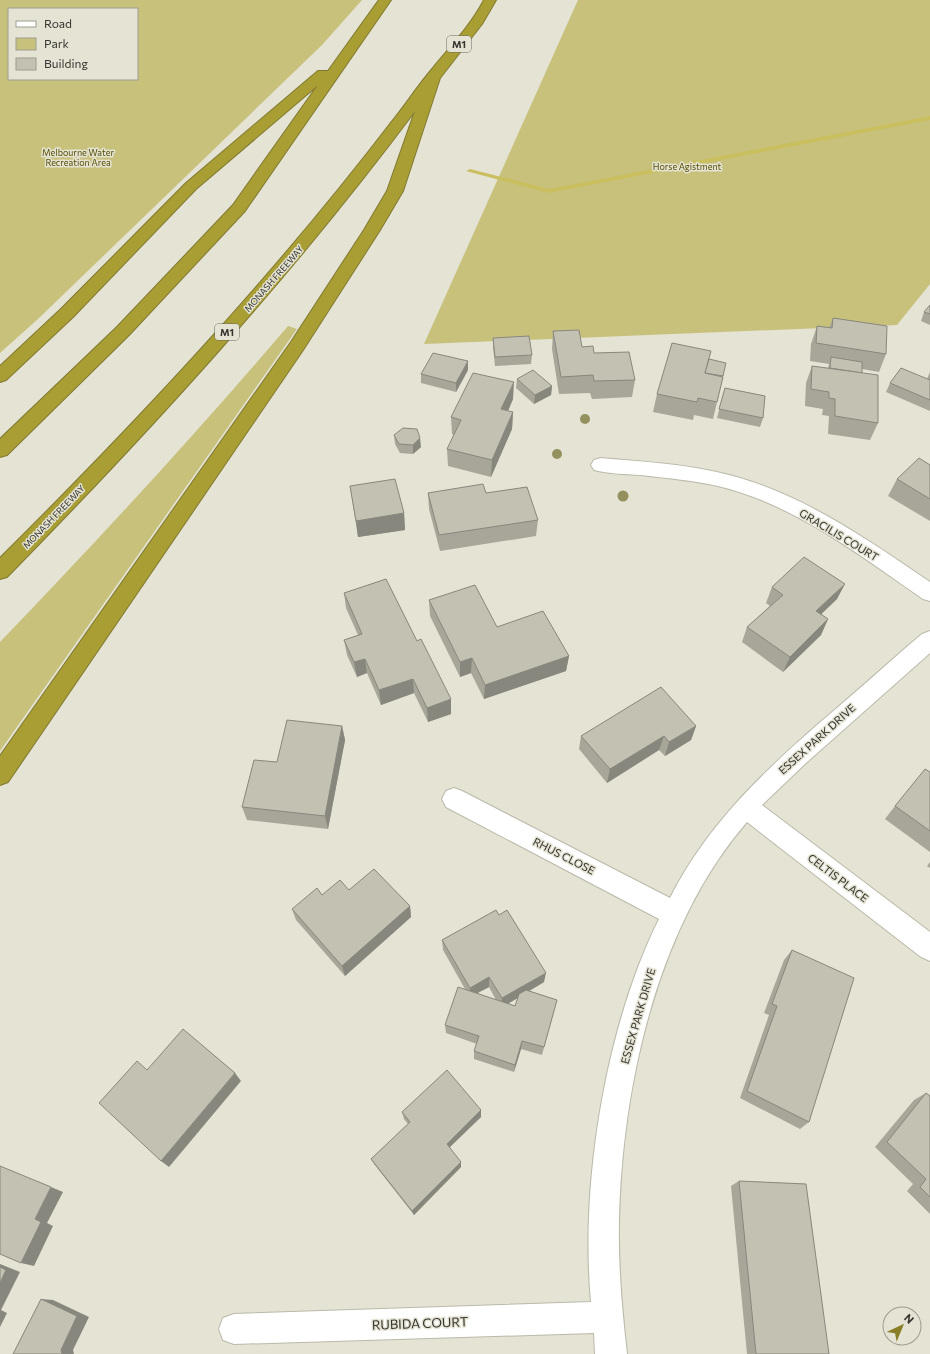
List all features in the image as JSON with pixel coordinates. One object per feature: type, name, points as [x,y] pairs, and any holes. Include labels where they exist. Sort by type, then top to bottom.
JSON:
[{"type":"highway","points":[[0,450],[123,331],[239,208],[385,0]]},
{"type":"highway","name":"MONASH FREEWAY","points":[[0,572],[171,394],[327,217],[434,75],[484,14],[490,0]]},
{"type":"highway","points":[[0,376],[67,313],[191,186],[347,53]]},
{"type":"highway","points":[[0,775],[298,346],[364,242],[395,191],[434,75]]},
{"type":"street","name":"GRACILIS COURT","points":[[601,465],[671,471],[707,477],[762,493],[820,520],[930,593]]},
{"type":"street","name":"ESSEX PARK DRIVE","points":[[611,1354],[606,1317],[604,1222],[610,1137],[625,1054],[646,978],[674,913],[708,854],[726,829],[746,807],[802,752],[930,640]]},
{"type":"street","name":"RHUS CLOSE","points":[[454,799],[674,913]]},
{"type":"street","name":"CELTIS PLACE","points":[[746,807],[930,948]]},
{"type":"street","name":"RUBIDA COURT","points":[[234,1329],[606,1317]]},
{"type":"green space","name":"Melbourne Water Recreation Area","points":[[0,0],[362,0],[322,45],[38,319],[0,353]]},
{"type":"green space","name":"Horse Agistment","points":[[578,0],[930,0],[930,284],[897,325],[424,344]]},
{"type":"green space","points":[[288,326],[297,329],[0,751],[0,642],[147,486]]},
{"type":"building","points":[[930,305],[930,314],[924,312]]},
{"type":"building","points":[[833,318],[887,326],[886,354],[816,343],[817,326],[832,328]]},
{"type":"building","points":[[579,330],[582,347],[593,346],[594,353],[629,352],[635,380],[594,381],[593,375],[561,377],[553,331]]},
{"type":"building","points":[[529,336],[532,355],[495,357],[493,338]]},
{"type":"building","points":[[672,343],[711,351],[705,373],[723,377],[717,402],[698,398],[697,402],[657,394]]},
{"type":"building","points":[[433,353],[468,361],[456,383],[421,374]]},
{"type":"building","points":[[831,357],[862,362],[862,373],[830,368]]},
{"type":"building","points":[[709,359],[726,363],[723,376],[705,373]]},
{"type":"building","points":[[812,366],[878,375],[878,423],[835,416],[835,399],[829,398],[829,392],[811,389]]},
{"type":"building","points":[[901,368],[930,380],[930,400],[890,383]]},
{"type":"building","points":[[533,370],[552,386],[535,395],[517,379]]},
{"type":"building","points":[[473,373],[514,382],[501,409],[513,412],[492,460],[447,449],[461,420],[451,417]]},
{"type":"building","points":[[725,388],[765,396],[763,418],[719,409]]},
{"type":"building","points":[[403,428],[417,429],[420,438],[413,445],[399,444],[394,435]]},
{"type":"building","points":[[919,458],[930,465],[930,499],[897,479]]},
{"type":"building","points":[[395,479],[404,513],[356,521],[350,486]]},
{"type":"building","points":[[483,484],[486,493],[527,487],[538,520],[439,535],[428,493]]},
{"type":"building","points":[[804,557],[845,584],[816,611],[828,619],[790,657],[747,627],[783,595],[772,587]]},
{"type":"building","points":[[386,579],[417,641],[421,639],[451,699],[427,708],[413,679],[379,690],[365,659],[354,662],[344,640],[362,634],[344,593]]},
{"type":"building","points":[[475,585],[497,627],[543,611],[569,656],[485,685],[472,658],[460,662],[429,600]]},
{"type":"building","points":[[661,687],[696,726],[669,742],[664,736],[610,769],[581,736]]},
{"type":"building","points":[[287,720],[342,726],[325,816],[242,807],[254,760],[277,762]]},
{"type":"building","points":[[925,769],[930,772],[930,831],[895,806]]},
{"type":"building","points":[[374,869],[410,906],[342,966],[292,909],[317,888],[322,895],[340,880],[349,890]]},
{"type":"building","points":[[496,910],[499,915],[507,910],[546,973],[502,998],[489,977],[470,988],[442,940]]},
{"type":"building","points":[[792,950],[854,978],[809,1122],[747,1091],[777,1006],[772,1004]]},
{"type":"building","points":[[458,987],[515,1006],[519,994],[526,990],[557,1000],[544,1047],[522,1041],[515,1065],[474,1051],[479,1036],[445,1025]]},
{"type":"building","points":[[183,1029],[235,1073],[161,1161],[99,1103],[137,1061],[147,1070]]},
{"type":"building","points":[[447,1070],[481,1110],[447,1144],[461,1162],[412,1211],[371,1159],[410,1122],[402,1112]]},
{"type":"building","points":[[926,1093],[930,1096],[930,1197],[920,1187],[926,1179],[887,1142]]},
{"type":"building","points":[[0,1166],[51,1187],[35,1219],[41,1222],[21,1263],[0,1254]]},
{"type":"building","points":[[739,1181],[806,1184],[829,1354],[756,1354]]},
{"type":"building","points":[[0,1267],[6,1270],[0,1283]]},
{"type":"building","points":[[41,1299],[77,1316],[61,1350],[62,1354],[13,1354]]},
{"type":"waterway","points":[[470,171],[549,191],[930,118]]}]
